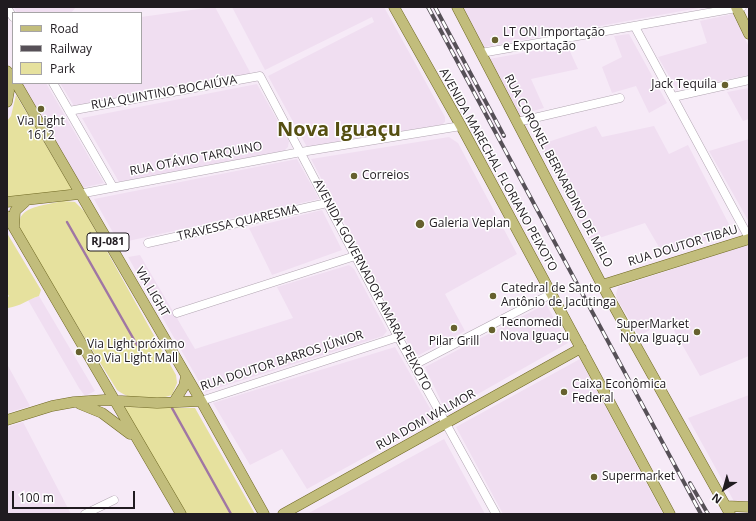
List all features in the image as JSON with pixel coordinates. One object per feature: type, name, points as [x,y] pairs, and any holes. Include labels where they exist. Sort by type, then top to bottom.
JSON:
[{"type":"main road","name":"AVENIDA MARECHAL FLORIANO PEIXOTO","points":[[394,7],[461,126],[670,514]]},
{"type":"main road","name":"RUA CORONEL BERNARDINO DE MELO","points":[[457,7],[602,285],[728,510]]},
{"type":"main road","points":[[738,7],[749,34]]},
{"type":"main road","points":[[7,81],[9,94],[7,102]]},
{"type":"main road","name":"VIA LIGHT","points":[[17,84],[79,194],[201,401],[264,514]]},
{"type":"main road","name":"RUA OTÁVIO TARQUINO","points":[[7,202],[79,194]]},
{"type":"main road","points":[[14,228],[15,212],[26,201]]},
{"type":"main road","points":[[7,216],[116,398],[138,442],[181,514]]},
{"type":"main road","name":"RUA DOUTOR TIBAU","points":[[602,285],[749,238]]},
{"type":"main road","name":"RUA DOM WALMOR","points":[[283,514],[581,348]]},
{"type":"main road","points":[[174,402],[182,391],[186,376]]},
{"type":"main road","name":"RUA DOUTOR BARROS JÚNIOR","points":[[7,420],[52,406],[74,402],[116,398],[174,402],[201,401]]},
{"type":"main road","points":[[74,402],[102,413],[122,426],[138,442]]},
{"type":"main road","points":[[728,510],[749,509]]},
{"type":"main road","points":[[746,514],[749,509]]},
{"type":"street","points":[[481,53],[635,27],[738,7]]},
{"type":"street","points":[[635,27],[749,238]]},
{"type":"street","name":"RUA QUINTINO BOCAIÚVA","points":[[69,111],[260,76]]},
{"type":"street","name":"AVENIDA GOVERNADOR AMARAL PEIXOTO","points":[[260,76],[398,337],[496,514]]},
{"type":"street","points":[[672,97],[749,80]]},
{"type":"street","points":[[54,84],[113,187]]},
{"type":"street","points":[[517,122],[620,98]]},
{"type":"street","name":"RUA OTÁVIO TARQUINO","points":[[79,194],[300,152],[461,126]]},
{"type":"street","name":"TRAVESSA QUARESMA","points":[[148,243],[327,203]]},
{"type":"street","points":[[177,313],[355,256]]},
{"type":"street","points":[[414,365],[551,294]]},
{"type":"street","name":"RUA DOUTOR BARROS JÚNIOR","points":[[201,401],[398,337]]},
{"type":"street","points":[[85,514],[114,500]]},
{"type":"shaded area","points":[[14,7],[76,7],[72,12],[16,12]]},
{"type":"shaded area","points":[[215,7],[251,74],[74,106],[61,84],[142,84],[142,17]]},
{"type":"shaded area","points":[[232,7],[384,7],[445,117],[445,122],[441,125],[307,147],[268,76],[374,22],[372,17],[265,70]]},
{"type":"shaded area","points":[[463,7],[704,7],[484,47]]},
{"type":"shaded area","points":[[733,14],[749,47],[749,75],[677,90],[658,57],[707,43],[700,21]]},
{"type":"shaded area","points":[[629,34],[667,103],[649,113],[636,86],[612,93],[602,67],[622,57],[614,36]]},
{"type":"shaded area","points":[[567,45],[578,69],[531,79],[544,108],[518,115],[489,59]]},
{"type":"shaded area","points":[[22,84],[47,84],[104,183],[81,188]]},
{"type":"shaded area","points":[[257,84],[289,141],[288,147],[284,151],[119,182],[82,118]]},
{"type":"shaded area","points":[[749,88],[749,119],[743,121],[727,92]]},
{"type":"shaded area","points":[[596,126],[602,137],[654,126],[669,154],[688,145],[733,232],[663,254],[645,223],[590,241],[539,145]]},
{"type":"shaded area","points":[[449,137],[458,143],[517,254],[445,294],[465,331],[419,355],[412,351],[311,159]]},
{"type":"shaded area","points":[[749,139],[749,222],[709,151]]},
{"type":"shaded area","points":[[297,159],[319,199],[119,243],[94,199]]},
{"type":"shaded area","points":[[322,210],[342,250],[272,275],[249,228]]},
{"type":"shaded area","points":[[747,245],[749,248],[749,356],[700,376],[668,320],[639,336],[617,299],[616,294],[618,287]]},
{"type":"shaded area","points":[[140,255],[195,349],[293,318],[277,287],[349,265],[354,269],[387,331],[383,336],[205,392],[128,257]]},
{"type":"shaded area","points":[[39,296],[95,391],[85,396],[79,388],[28,300]]},
{"type":"shaded area","points":[[546,304],[568,343],[446,412],[425,367]]},
{"type":"shaded area","points":[[395,347],[432,412],[429,422],[307,489],[282,449],[250,465],[213,403]]},
{"type":"shaded area","points":[[580,359],[663,514],[503,514],[456,427]]},
{"type":"shaded area","points":[[7,364],[30,406],[7,413]]},
{"type":"shaded area","points":[[749,395],[749,502],[736,505],[688,418]]},
{"type":"shaded area","points":[[23,422],[71,514],[7,514],[7,427]]},
{"type":"shaded area","points":[[444,439],[485,514],[307,514]]},
{"type":"green space","points":[[16,95],[73,191],[7,198],[7,121],[11,116]]},
{"type":"green space","points":[[63,201],[75,202],[85,212],[176,375],[177,383],[172,395],[144,399],[130,397],[117,390],[25,241],[20,230],[22,215],[35,207]]},
{"type":"green space","points":[[7,233],[41,290],[39,296],[17,306],[8,308],[7,298],[9,296],[7,293]]},
{"type":"green space","points":[[123,407],[195,408],[255,514],[185,514]]},
{"type":"waterway","points":[[67,222],[137,345]]},
{"type":"waterway","points":[[172,408],[231,514]]},
{"type":"railway","points":[[428,7],[701,514]]},
{"type":"railway","points":[[435,7],[504,136]]},
{"type":"railway","points":[[690,483],[708,514]]},
{"type":"place","name":"LT ON Importação e Exportação","points":[[495,40]]},
{"type":"place","name":"Jack Tequila","points":[[725,85]]},
{"type":"place","name":"Via Light 1612","points":[[41,109]]},
{"type":"place","name":"Correios","points":[[354,176]]},
{"type":"place","name":"Galeria Veplan","points":[[420,224]]},
{"type":"place","name":"Catedral de Santo Antônio de Jacutinga","points":[[493,296]]},
{"type":"place","name":"Pilar Grill","points":[[454,328]]},
{"type":"place","name":"Tecnomedi Nova Iguaçu","points":[[492,330]]},
{"type":"place","name":"SuperMarket Nova Iguaçu","points":[[697,332]]},
{"type":"place","name":"Via Light próximo ao Via Light Mall","points":[[79,352]]},
{"type":"place","name":"Caixa Econômica Federal","points":[[564,392]]},
{"type":"place","name":"Supermarket","points":[[594,477]]},
{"type":"district","name":"Nova Iguaçu","points":[[339,130]]}]
